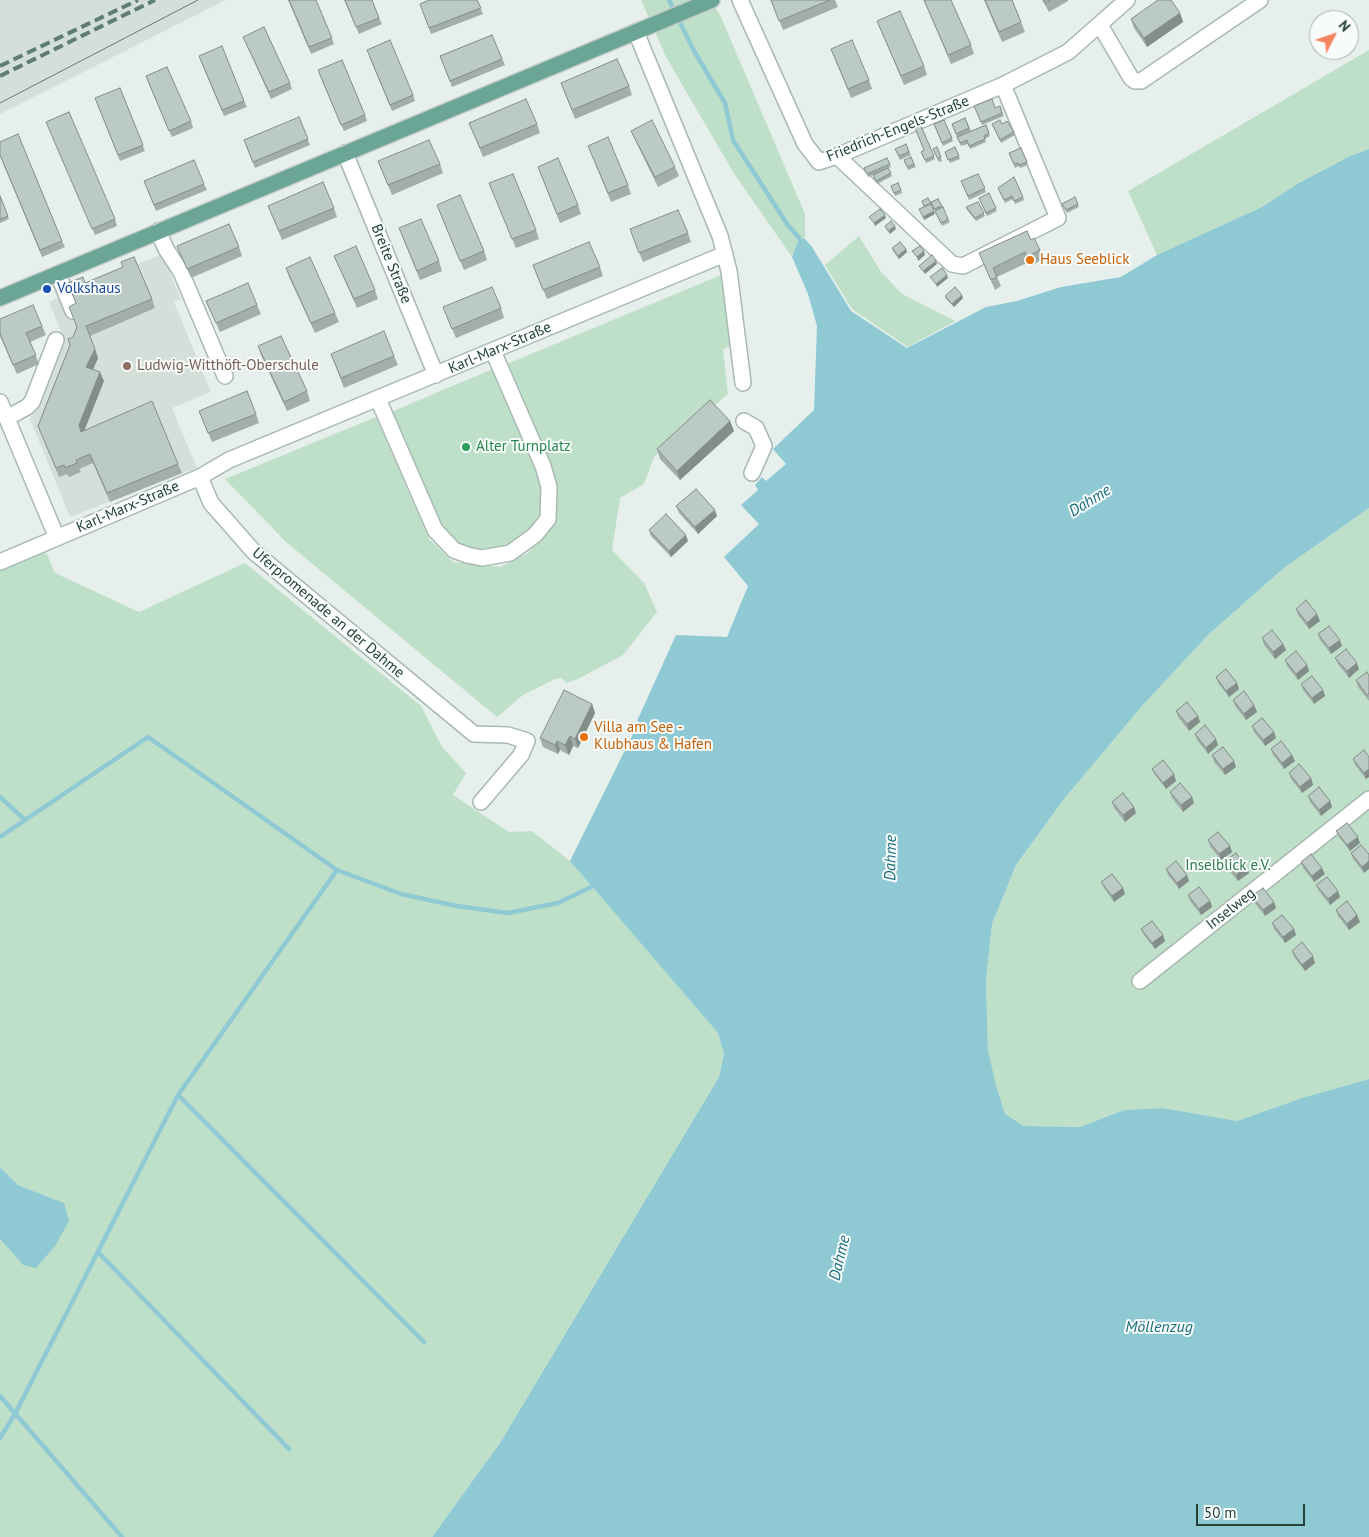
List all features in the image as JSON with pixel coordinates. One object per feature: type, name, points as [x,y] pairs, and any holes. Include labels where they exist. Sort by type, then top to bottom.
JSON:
[{"type":"main road","points":[[0,298],[712,0]]},
{"type":"street","name":"Friedrich-Engels-Straße","points":[[740,0],[807,148],[818,162],[837,156],[1003,85],[1068,52],[1127,0]]},
{"type":"street","points":[[1100,25],[1131,78],[1135,81],[1141,81],[1260,0]]},
{"type":"street","points":[[643,29],[720,236],[725,254],[743,383]]},
{"type":"street","points":[[837,156],[952,264],[963,266],[1058,218],[1003,85]]},
{"type":"street","name":"Breite Straße","points":[[345,153],[436,375]]},
{"type":"street","points":[[158,231],[166,249],[181,272],[225,376]]},
{"type":"street","name":"Karl-Marx-Straße","points":[[0,562],[200,477],[229,460],[725,254]]},
{"type":"street","points":[[58,274],[73,311]]},
{"type":"street","points":[[7,418],[27,407],[32,402],[56,340]]},
{"type":"street","points":[[378,399],[435,530],[454,550],[467,555],[482,558],[510,553],[535,535],[548,519],[549,488],[543,466],[493,351]]},
{"type":"street","points":[[0,402],[57,538]]},
{"type":"street","points":[[744,421],[756,428],[764,446],[752,473]]},
{"type":"street","name":"Uferpromenade an der Dahme","points":[[200,477],[211,503],[254,552],[474,734],[508,735],[527,741],[522,754],[481,802]]},
{"type":"street","name":"Inselweg","points":[[1140,981],[1369,799]]},
{"type":"shaded area","points":[[0,0],[226,0],[0,114]]},
{"type":"shaded area","name":"Ludwig-Witthöft-Oberschule","points":[[162,254],[181,299],[174,302],[211,392],[172,408],[197,468],[70,517],[30,419],[65,341],[49,302]]},
{"type":"green space","points":[[641,0],[711,0],[721,17],[805,214],[805,239],[799,238],[792,257],[733,172],[666,57]]},
{"type":"green space","points":[[1369,50],[1369,149],[1350,156],[1297,184],[1262,207],[1157,255],[1128,191],[1352,60],[1359,60],[1359,56]]},
{"type":"green space","points":[[859,236],[881,272],[902,294],[955,321],[908,347],[852,309],[825,265]]},
{"type":"green space","points":[[721,275],[733,345],[723,349],[728,394],[654,457],[644,484],[620,498],[612,550],[644,583],[657,612],[623,655],[578,679],[566,683],[562,678],[555,679],[523,695],[497,717],[286,542],[225,479],[376,417],[429,539],[453,562],[500,567],[528,553],[548,531],[558,498],[552,468],[507,364]]},
{"type":"green space","name":"Alter Turnplatz","points":[[495,368],[542,482],[542,513],[533,529],[518,544],[477,552],[457,546],[440,531],[391,412]]},
{"type":"green space","name":"Inselblick e.V.","points":[[1369,508],[1369,1079],[1302,1098],[1237,1121],[1163,1108],[1124,1110],[1080,1127],[1024,1126],[1005,1114],[993,1081],[988,1050],[986,980],[992,924],[1016,865],[1064,799],[1142,706],[1209,634],[1284,568]]},
{"type":"green space","points":[[46,552],[55,573],[139,612],[245,563],[421,706],[442,747],[466,773],[453,795],[509,832],[532,831],[570,861],[718,1033],[724,1054],[719,1077],[500,1443],[432,1537],[0,1537],[0,1239],[23,1265],[64,1203],[18,1185],[0,1167],[0,571]]},
{"type":"water","points":[[1369,149],[1369,508],[1284,568],[1209,634],[1142,706],[1064,799],[1016,865],[992,924],[986,980],[988,1050],[996,1086],[1005,1114],[1024,1126],[1080,1127],[1124,1110],[1163,1108],[1237,1121],[1302,1098],[1369,1079],[1369,1537],[432,1537],[500,1443],[719,1077],[724,1054],[718,1033],[570,861],[639,722],[637,721],[676,635],[727,637],[748,586],[724,557],[759,524],[741,505],[758,490],[755,485],[762,477],[766,481],[786,464],[773,449],[814,410],[817,326],[808,294],[792,257],[799,238],[805,239],[812,247],[851,311],[907,348],[986,307],[1017,301],[1061,287],[1121,277],[1157,255],[1262,207],[1297,184],[1350,156]]},
{"type":"water","points":[[0,1167],[18,1185],[64,1203],[69,1221],[55,1246],[36,1268],[23,1265],[0,1239]]},
{"type":"building","points":[[289,0],[316,0],[332,38],[309,47]]},
{"type":"building","points":[[345,0],[372,0],[379,18],[356,27]]},
{"type":"building","points":[[429,0],[477,0],[481,8],[429,28],[420,4]]},
{"type":"building","points":[[771,0],[830,0],[779,21]]},
{"type":"building","points":[[924,0],[951,0],[971,45],[948,55]]},
{"type":"building","points":[[985,0],[1012,0],[1021,22],[999,32]]},
{"type":"building","points":[[1158,0],[1171,0],[1180,13],[1144,38],[1131,19]]},
{"type":"building","points":[[900,11],[924,66],[901,76],[877,21]]},
{"type":"building","points":[[264,27],[290,83],[269,92],[243,37]]},
{"type":"building","points":[[492,35],[502,59],[450,81],[440,56]]},
{"type":"building","points":[[390,40],[413,95],[390,105],[367,50]]},
{"type":"building","points":[[852,40],[869,80],[848,89],[831,49]]},
{"type":"building","points":[[222,46],[244,101],[222,110],[199,56]]},
{"type":"building","points":[[617,59],[629,86],[572,110],[561,83]]},
{"type":"building","points":[[342,60],[365,115],[341,125],[318,70]]},
{"type":"building","points":[[167,67],[191,121],[169,131],[146,76]]},
{"type":"building","points":[[120,88],[143,145],[118,155],[95,98]]},
{"type":"building","points":[[526,99],[537,124],[480,148],[469,123]]},
{"type":"building","points":[[992,99],[995,108],[1000,106],[1002,113],[981,122],[974,106]]},
{"type":"building","points":[[69,112],[115,219],[92,229],[46,122]]},
{"type":"building","points":[[299,117],[308,139],[253,162],[244,140]]},
{"type":"building","points":[[965,118],[969,128],[956,134],[952,124]]},
{"type":"building","points":[[652,120],[675,167],[655,177],[631,131]]},
{"type":"building","points":[[944,120],[952,138],[942,143],[934,124]]},
{"type":"building","points":[[1000,120],[1002,124],[1007,121],[1014,132],[1000,140],[992,124]]},
{"type":"building","points":[[986,125],[989,133],[984,136],[985,139],[969,146],[967,140],[960,143],[957,137]]},
{"type":"building","points":[[921,126],[934,156],[925,160],[921,152],[924,150],[915,128]]},
{"type":"building","points":[[18,134],[62,241],[40,250],[0,155],[0,142]]},
{"type":"building","points":[[608,137],[628,185],[608,193],[588,146]]},
{"type":"building","points":[[429,140],[440,164],[388,185],[378,161]]},
{"type":"building","points":[[906,144],[909,152],[899,156],[895,149]]},
{"type":"building","points":[[937,147],[941,157],[938,159],[933,149]]},
{"type":"building","points":[[955,147],[959,156],[948,160],[945,152]]},
{"type":"building","points":[[1021,148],[1027,162],[1019,165],[1018,163],[1014,164],[1009,153]]},
{"type":"building","points":[[911,157],[914,164],[907,167],[904,160]]},
{"type":"building","points":[[558,158],[578,205],[557,214],[538,167]]},
{"type":"building","points":[[887,158],[890,164],[867,174],[864,168]]},
{"type":"building","points":[[194,160],[204,184],[154,205],[144,181]]},
{"type":"building","points":[[888,168],[891,173],[876,181],[873,175]]},
{"type":"building","points":[[513,174],[536,230],[512,239],[489,183]]},
{"type":"building","points":[[978,174],[985,188],[968,196],[961,181]]},
{"type":"building","points":[[1014,177],[1023,197],[1014,201],[1012,196],[1004,200],[998,188]]},
{"type":"building","points":[[323,182],[334,208],[279,231],[268,206]]},
{"type":"building","points":[[898,183],[901,190],[894,193],[891,186]]},
{"type":"building","points":[[989,193],[996,208],[986,213],[979,198]]},
{"type":"building","points":[[460,195],[484,251],[460,261],[437,205]]},
{"type":"building","points":[[0,196],[8,216],[0,219]]},
{"type":"building","points":[[1075,197],[1078,204],[1066,210],[1062,204]]},
{"type":"building","points":[[928,198],[931,203],[924,206],[922,201]]},
{"type":"building","points":[[938,199],[942,206],[934,209],[931,202]]},
{"type":"building","points":[[978,202],[984,213],[975,218],[966,207]]},
{"type":"building","points":[[931,204],[934,211],[923,217],[919,209]]},
{"type":"building","points":[[943,207],[948,219],[941,223],[935,211]]},
{"type":"building","points":[[880,209],[885,215],[874,223],[869,217]]},
{"type":"building","points":[[678,210],[688,233],[639,253],[630,229]]},
{"type":"building","points":[[421,219],[439,261],[417,271],[399,228]]},
{"type":"building","points":[[891,221],[895,226],[888,231],[885,226]]},
{"type":"building","points":[[229,224],[239,247],[187,269],[177,246]]},
{"type":"building","points":[[1027,231],[1031,240],[1034,238],[1040,250],[1027,257],[1025,252],[993,268],[997,277],[991,280],[979,253]]},
{"type":"building","points":[[589,242],[600,267],[543,290],[533,265]]},
{"type":"building","points":[[900,242],[906,249],[898,256],[892,248]]},
{"type":"building","points":[[356,246],[375,290],[354,299],[334,256]]},
{"type":"building","points":[[920,246],[924,251],[917,257],[912,251]]},
{"type":"building","points":[[932,255],[936,261],[923,271],[919,266]]},
{"type":"building","points":[[134,257],[152,299],[86,326],[95,349],[86,367],[100,372],[79,425],[81,432],[152,401],[178,464],[107,493],[90,454],[76,460],[77,463],[65,468],[64,465],[56,468],[38,426],[70,345],[68,339],[73,337],[77,327],[69,307],[76,303],[68,283],[83,277],[85,283],[123,267],[121,262]]},
{"type":"building","points":[[310,257],[335,313],[311,323],[286,268]]},
{"type":"building","points":[[942,268],[947,275],[936,284],[930,277]]},
{"type":"building","points":[[248,283],[257,305],[216,323],[206,301]]},
{"type":"building","points":[[492,287],[501,308],[452,329],[443,307]]},
{"type":"building","points":[[955,287],[962,295],[952,304],[945,296]]},
{"type":"building","points":[[33,305],[42,326],[26,333],[36,355],[13,365],[0,334],[0,319]]},
{"type":"building","points":[[384,331],[394,356],[341,378],[331,354]]},
{"type":"building","points":[[281,336],[307,391],[284,402],[258,346]]},
{"type":"building","points":[[247,391],[256,414],[208,433],[199,411]]},
{"type":"building","points":[[710,400],[730,421],[677,471],[657,449]]},
{"type":"building","points":[[696,489],[715,510],[695,527],[676,506]]},
{"type":"building","points":[[666,514],[686,535],[669,551],[649,530]]},
{"type":"building","points":[[1306,600],[1317,614],[1307,623],[1296,609]]},
{"type":"building","points":[[1329,626],[1340,640],[1329,648],[1318,634]]},
{"type":"building","points":[[1272,630],[1283,644],[1273,652],[1262,638]]},
{"type":"building","points":[[1346,649],[1357,663],[1347,671],[1335,658]]},
{"type":"building","points":[[1296,651],[1307,665],[1296,674],[1285,660]]},
{"type":"building","points":[[1226,669],[1237,683],[1226,691],[1216,677]]},
{"type":"building","points":[[1367,672],[1369,676],[1369,693],[1367,695],[1356,680]]},
{"type":"building","points":[[1312,676],[1323,690],[1312,698],[1301,684]]},
{"type":"building","points":[[564,690],[592,704],[575,739],[570,736],[565,745],[557,741],[555,745],[540,738]]},
{"type":"building","points":[[1244,691],[1254,705],[1244,714],[1233,700]]},
{"type":"building","points":[[1187,702],[1198,716],[1187,724],[1176,711]]},
{"type":"building","points":[[1262,718],[1274,732],[1263,740],[1252,726]]},
{"type":"building","points":[[1205,725],[1216,739],[1206,748],[1195,734]]},
{"type":"building","points":[[1281,741],[1292,755],[1282,763],[1271,749]]},
{"type":"building","points":[[1223,747],[1234,761],[1223,769],[1212,755]]},
{"type":"building","points":[[1364,750],[1369,757],[1369,769],[1364,773],[1353,759]]},
{"type":"building","points":[[1163,760],[1174,774],[1163,783],[1152,769]]},
{"type":"building","points":[[1299,764],[1311,778],[1300,787],[1289,773]]},
{"type":"building","points":[[1180,783],[1192,797],[1181,805],[1170,792]]},
{"type":"building","points":[[1319,787],[1330,801],[1319,810],[1308,796]]},
{"type":"building","points":[[1123,793],[1134,807],[1123,815],[1112,802]]},
{"type":"building","points":[[1347,823],[1358,837],[1347,845],[1336,831]]},
{"type":"building","points":[[1218,832],[1230,846],[1219,854],[1208,840]]},
{"type":"building","points":[[1361,845],[1369,854],[1369,861],[1362,867],[1351,853]]},
{"type":"building","points":[[1236,853],[1246,867],[1236,875],[1225,861]]},
{"type":"building","points":[[1311,854],[1322,868],[1312,876],[1301,862]]},
{"type":"building","points":[[1176,861],[1187,875],[1177,883],[1166,869]]},
{"type":"building","points":[[1112,874],[1123,888],[1112,896],[1101,882]]},
{"type":"building","points":[[1327,877],[1338,891],[1328,899],[1316,885]]},
{"type":"building","points":[[1199,887],[1210,901],[1199,909],[1188,895]]},
{"type":"building","points":[[1263,888],[1274,902],[1263,910],[1252,896]]},
{"type":"building","points":[[1347,901],[1357,915],[1347,924],[1336,910]]},
{"type":"building","points":[[1282,915],[1294,929],[1283,937],[1272,923]]},
{"type":"building","points":[[1152,921],[1163,935],[1152,943],[1141,929]]},
{"type":"building","points":[[1302,942],[1313,956],[1302,965],[1292,951]]},
{"type":"waterway","points":[[669,0],[694,51],[725,103],[733,140],[787,224],[799,238]]},
{"type":"waterway","points":[[0,837],[148,737],[337,870],[401,894],[457,906],[508,913],[558,903],[591,887]]},
{"type":"waterway","points":[[0,797],[25,820]]},
{"type":"waterway","points":[[0,1438],[16,1412],[178,1095],[337,870]]},
{"type":"waterway","points":[[178,1095],[424,1342]]},
{"type":"waterway","points":[[98,1252],[289,1449]]},
{"type":"waterway","points":[[0,1396],[122,1537]]},
{"type":"tram line","points":[[0,103],[198,0]]},
{"type":"railway","points":[[0,66],[138,0]]},
{"type":"railway","points":[[0,76],[155,0]]},
{"type":"place","name":"Haus Seeblick","points":[[1030,260]]},
{"type":"place","name":"Volkshaus","points":[[47,289]]},
{"type":"place","name":"Ludwig-Witthöft-Oberschule","points":[[127,366]]},
{"type":"place","name":"Alter Turnplatz","points":[[466,447]]},
{"type":"place","name":"Villa am See - Klubhaus & Hafen","points":[[584,737]]},
{"type":"water label","name":"Dahme","points":[[1090,501]]},
{"type":"water label","name":"Dahme","points":[[891,858]]},
{"type":"water label","name":"Dahme","points":[[840,1258]]},
{"type":"water label","name":"Möllenzug","points":[[1159,1327]]}]
